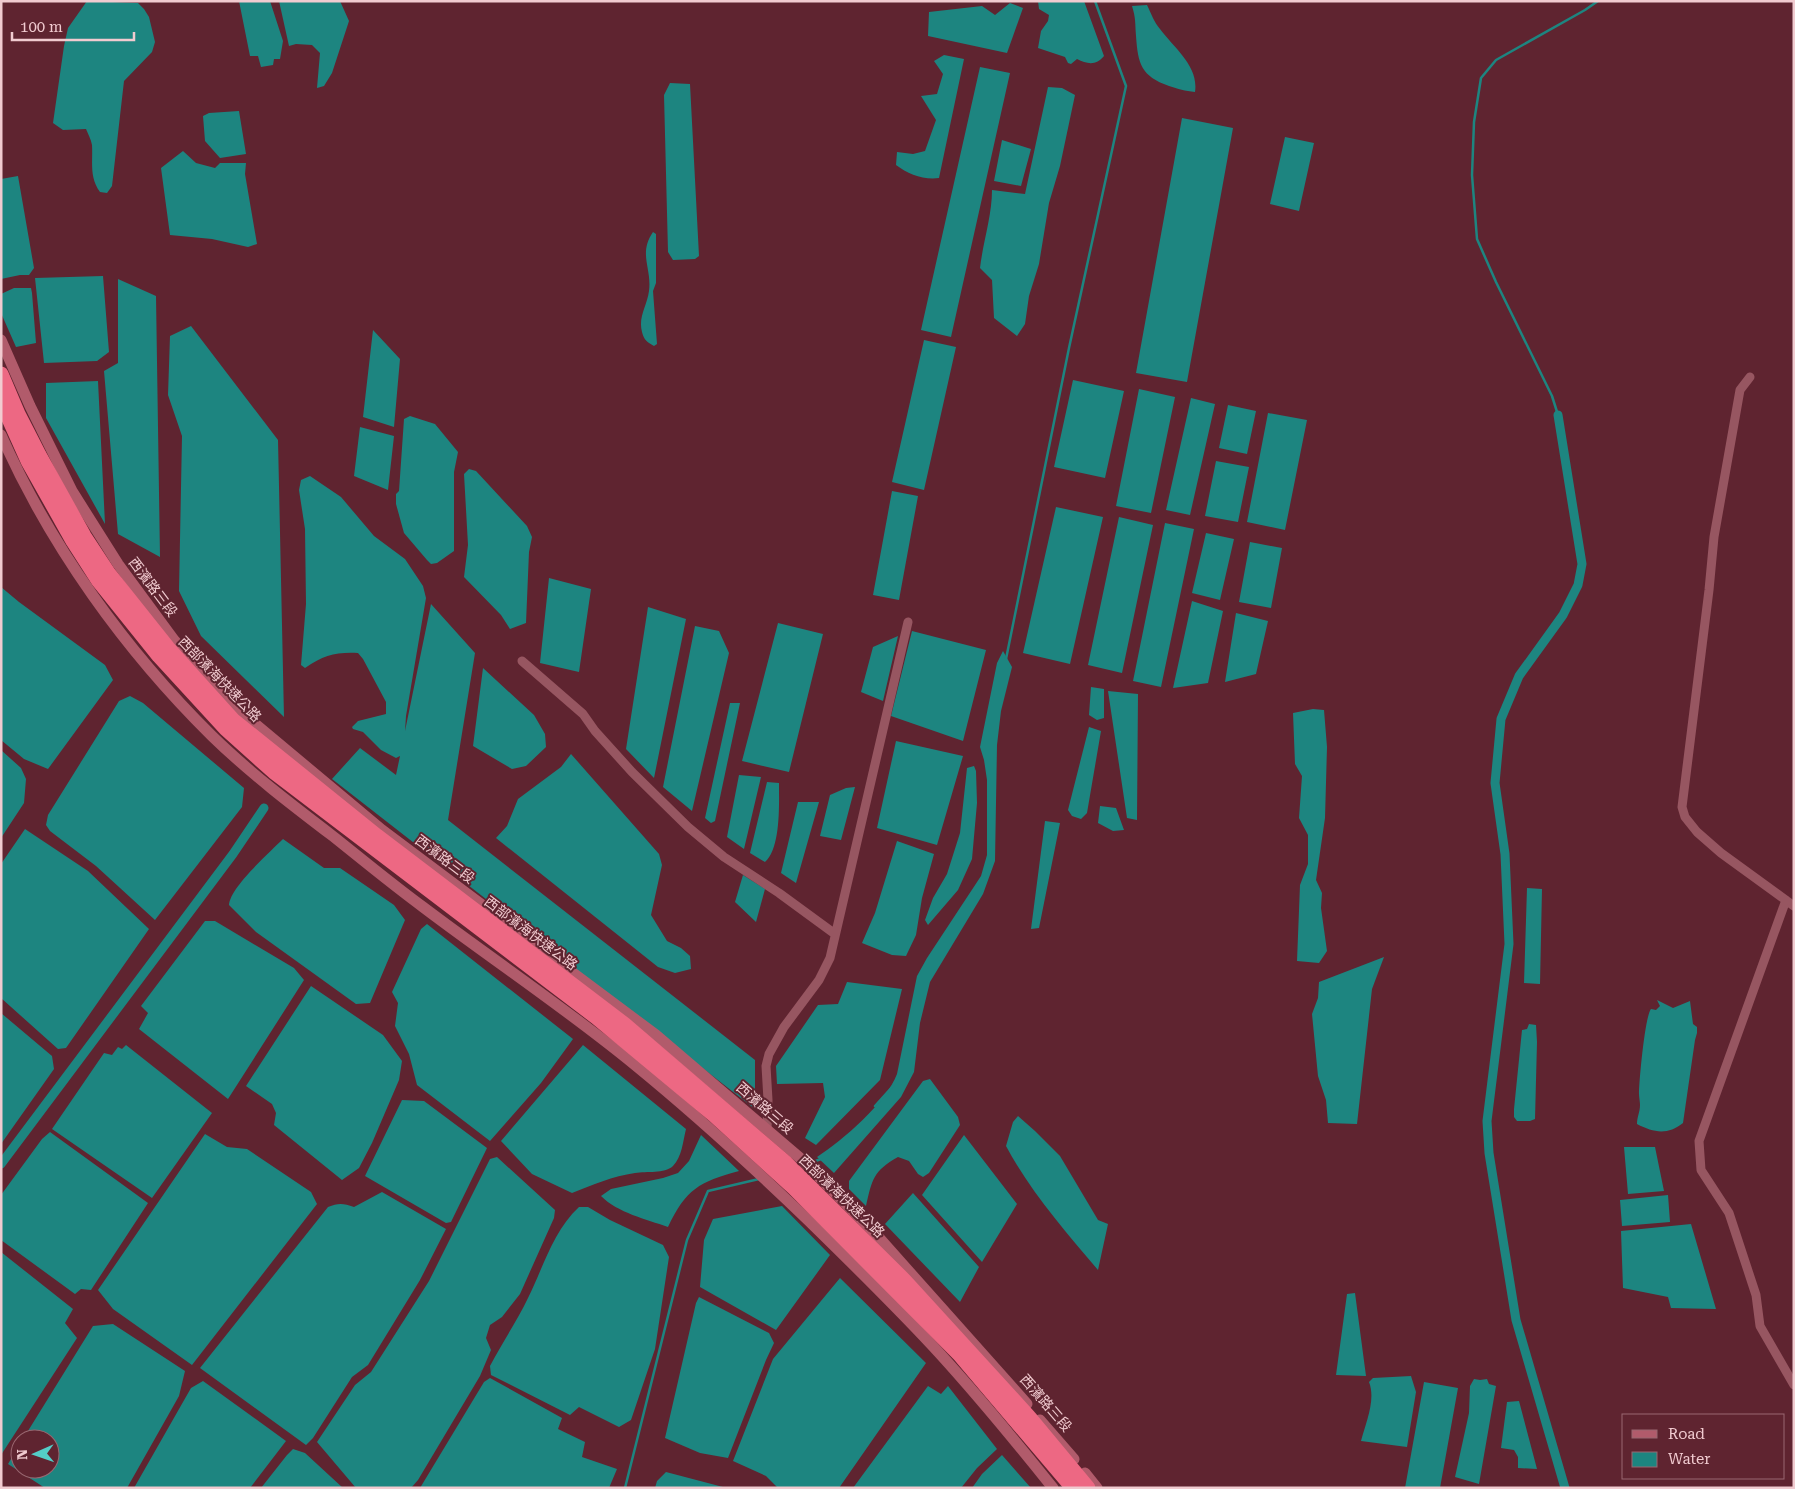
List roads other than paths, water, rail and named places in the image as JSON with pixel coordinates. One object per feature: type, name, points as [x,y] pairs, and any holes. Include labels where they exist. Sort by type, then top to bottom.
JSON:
[{"type":"highway","name":"西部濱海快速公路","points":[[1,374],[18,414],[39,455],[84,536],[109,574],[168,648],[233,720],[377,836],[624,1024],[786,1163],[801,1186],[959,1354],[1072,1488]]},
{"type":"highway","name":"西部濱海快速公路","points":[[1,401],[28,461],[98,580],[159,656],[226,729],[274,772],[596,1018],[714,1114],[786,1163]]},
{"type":"highway","name":"西部濱海快速公路","points":[[801,1186],[904,1280],[1029,1417],[1088,1488]]},
{"type":"street","name":"西濱路三段","points":[[1,340],[34,415],[72,491],[118,564],[174,640],[241,712],[382,830],[656,1035],[767,1129],[786,1163],[823,1180],[880,1238],[1055,1436],[1097,1488]]},
{"type":"street","points":[[1750,377],[1740,390],[1714,537],[1710,590],[1682,807],[1685,817],[1720,853],[1794,906]]},
{"type":"street","points":[[1,435],[38,509],[84,584],[143,661],[213,738],[261,781],[422,906],[634,1064],[756,1171],[850,1261],[942,1356],[1053,1488]]},
{"type":"street","points":[[767,1129],[766,1066],[769,1054],[784,1027],[819,980],[830,958],[908,622]]},
{"type":"street","points":[[522,661],[583,714],[595,731],[632,772],[688,826],[724,856],[835,934]]},
{"type":"street","points":[[1786,900],[1699,1141],[1701,1170],[1729,1213],[1756,1295],[1760,1326],[1794,1385]]},
{"type":"water","points":[[87,1],[138,3],[149,17],[155,42],[152,52],[124,81],[112,186],[107,193],[100,192],[94,181],[92,145],[86,129],[63,130],[53,123],[68,28]]},
{"type":"water","points":[[239,1],[270,1],[283,41],[280,59],[274,59],[273,65],[261,67],[258,56],[250,56]]},
{"type":"water","points":[[279,1],[340,1],[349,21],[332,73],[324,86],[317,88],[320,53],[312,45],[296,44],[289,46]]},
{"type":"water","points":[[1038,1],[1084,1],[1104,56],[1095,63],[1088,63],[1077,59],[1071,64],[1068,63],[1065,57],[1038,48],[1041,31],[1048,21],[1049,15],[1039,9]]},
{"type":"water","points":[[1010,3],[1023,8],[1007,53],[928,36],[929,12],[982,6],[995,15]]},
{"type":"water","points":[[1147,5],[1158,26],[1189,66],[1193,74],[1195,92],[1179,89],[1160,82],[1152,78],[1143,68],[1138,54],[1132,6]]},
{"type":"water","points":[[944,55],[964,59],[939,178],[927,178],[911,174],[896,165],[897,152],[913,154],[925,151],[936,120],[921,96],[937,94],[943,74],[934,61]]},
{"type":"water","points":[[980,67],[1010,73],[951,337],[921,330]]},
{"type":"water","points":[[670,83],[690,84],[699,256],[695,259],[673,260],[668,252],[664,95]]},
{"type":"water","points":[[1048,87],[1062,88],[1075,95],[1060,166],[1049,203],[1039,264],[1029,296],[1025,324],[1017,336],[994,318],[992,280],[980,268],[991,210],[992,190],[1025,194]]},
{"type":"water","points":[[239,111],[246,154],[220,158],[205,141],[203,116],[209,113]]},
{"type":"water","points":[[1182,118],[1233,128],[1187,382],[1136,373]]},
{"type":"water","points":[[1285,137],[1314,143],[1299,211],[1270,204]]},
{"type":"water","points":[[1002,140],[1031,149],[1021,186],[994,181]]},
{"type":"water","points":[[183,151],[196,163],[215,168],[220,163],[246,163],[245,174],[257,244],[248,247],[212,239],[170,235],[161,168]]},
{"type":"water","points":[[18,176],[34,268],[29,275],[1,279],[1,179]]},
{"type":"water","points":[[653,232],[656,234],[656,283],[653,291],[657,344],[654,346],[645,339],[641,327],[649,291],[646,247]]},
{"type":"water","points":[[103,276],[109,352],[97,361],[44,363],[35,278]]},
{"type":"water","points":[[118,279],[156,296],[160,557],[118,534],[104,371],[118,363]]},
{"type":"water","points":[[14,288],[31,288],[36,343],[16,347],[1,313],[1,294]]},
{"type":"water","points":[[191,326],[278,440],[284,717],[201,636],[179,591],[182,436],[168,395],[170,336]]},
{"type":"water","points":[[373,330],[400,359],[394,427],[363,417]]},
{"type":"water","points":[[924,340],[956,347],[924,490],[892,482]]},
{"type":"water","points":[[1073,380],[1124,391],[1105,478],[1054,467]]},
{"type":"water","points":[[98,381],[105,524],[46,418],[46,383]]},
{"type":"water","points":[[1139,389],[1175,397],[1151,513],[1116,506]]},
{"type":"water","points":[[1191,398],[1215,404],[1190,515],[1166,510]]},
{"type":"water","points":[[1228,405],[1256,411],[1247,454],[1219,448]]},
{"type":"water","points":[[1268,413],[1307,420],[1285,530],[1247,522]]},
{"type":"water","points":[[410,416],[435,424],[458,452],[454,472],[454,551],[437,563],[431,564],[404,533],[396,504],[396,494],[399,491],[404,419]]},
{"type":"water","points":[[360,427],[394,436],[388,490],[354,476]]},
{"type":"water","points":[[1216,461],[1249,467],[1238,522],[1205,516]]},
{"type":"water","points":[[469,469],[476,471],[527,526],[532,537],[529,552],[526,623],[510,629],[501,615],[464,577],[468,545],[464,474]]},
{"type":"water","points":[[310,476],[341,497],[374,536],[405,559],[423,586],[426,598],[405,731],[431,604],[475,653],[448,820],[755,1060],[755,1109],[332,779],[360,748],[396,775],[400,756],[396,758],[381,750],[363,732],[352,727],[358,721],[386,714],[386,702],[358,653],[330,655],[305,668],[301,665],[306,604],[305,529],[299,490],[301,480]]},
{"type":"water","points":[[892,491],[918,496],[899,600],[873,595]]},
{"type":"water","points":[[1056,507],[1103,517],[1070,664],[1023,653]]},
{"type":"water","points":[[1119,517],[1153,525],[1122,673],[1088,665]]},
{"type":"water","points":[[1165,523],[1194,529],[1161,687],[1133,681]]},
{"type":"water","points":[[1206,533],[1234,539],[1220,600],[1192,593]]},
{"type":"water","points":[[1250,542],[1282,548],[1271,608],[1239,602]]},
{"type":"water","points":[[549,578],[591,589],[579,672],[540,663]]},
{"type":"water","points":[[1,587],[105,665],[113,680],[48,769],[24,759],[1,740]]},
{"type":"water","points":[[1192,601],[1223,611],[1208,683],[1173,688]]},
{"type":"water","points":[[648,607],[686,619],[654,778],[626,749]]},
{"type":"water","points":[[1236,613],[1268,621],[1256,674],[1225,682]]},
{"type":"water","points":[[778,623],[823,634],[789,772],[742,761]]},
{"type":"water","points":[[695,626],[719,631],[729,653],[692,811],[663,787]]},
{"type":"water","points":[[912,631],[986,650],[963,741],[891,716]]},
{"type":"water","points":[[898,636],[883,701],[861,692],[873,647]]},
{"type":"water","points":[[1003,651],[1012,667],[1001,711],[997,745],[995,861],[983,894],[930,982],[920,1023],[914,1072],[901,1097],[834,1173],[817,1157],[851,1131],[884,1097],[897,1074],[917,976],[981,876],[987,855],[987,780],[980,747],[997,663]]},
{"type":"water","points":[[483,668],[534,715],[545,734],[546,747],[526,766],[512,769],[473,746]]},
{"type":"water","points":[[1091,687],[1104,689],[1104,718],[1097,720],[1089,715]]},
{"type":"water","points":[[1108,691],[1138,694],[1137,820],[1127,818]]},
{"type":"water","points":[[130,696],[143,703],[244,788],[242,807],[155,920],[96,866],[50,831],[46,825],[48,815],[119,701]]},
{"type":"water","points":[[730,703],[740,703],[715,821],[711,823],[705,818]]},
{"type":"water","points":[[1313,709],[1324,710],[1327,747],[1325,818],[1316,880],[1322,893],[1321,908],[1327,951],[1319,963],[1297,961],[1300,885],[1308,864],[1308,835],[1299,818],[1302,776],[1295,764],[1293,713]]},
{"type":"water","points":[[1089,727],[1101,731],[1087,813],[1081,819],[1072,816],[1068,810]]},
{"type":"water","points":[[896,741],[963,756],[937,845],[877,828]]},
{"type":"water","points":[[1,750],[21,768],[26,779],[24,803],[1,838]]},
{"type":"water","points":[[571,754],[659,854],[662,865],[651,915],[667,941],[681,948],[690,956],[691,969],[675,973],[658,967],[496,838],[507,826],[518,799],[561,767]]},
{"type":"water","points":[[974,766],[976,771],[977,803],[972,859],[958,890],[928,925],[925,920],[933,898],[947,874],[960,833],[967,768]]},
{"type":"water","points":[[739,775],[761,777],[744,849],[727,837]]},
{"type":"water","points":[[767,782],[779,783],[779,814],[774,847],[765,862],[750,853]]},
{"type":"water","points":[[855,787],[841,840],[820,836],[830,795],[846,788]]},
{"type":"water","points":[[798,802],[819,802],[796,883],[781,873]]},
{"type":"water","points":[[1100,806],[1116,808],[1124,830],[1113,831],[1098,823]]},
{"type":"water","points":[[1045,821],[1060,823],[1039,928],[1031,929]]},
{"type":"water","points":[[25,829],[88,871],[149,929],[66,1048],[58,1049],[1,998],[1,864]]},
{"type":"water","points":[[283,839],[324,868],[340,868],[394,905],[405,920],[370,1003],[356,1004],[256,932],[229,905],[236,889],[243,880]]},
{"type":"water","points":[[897,841],[934,854],[922,898],[916,935],[906,956],[892,955],[862,943],[875,913]]},
{"type":"water","points":[[743,875],[765,889],[756,922],[735,902]]},
{"type":"water","points":[[1527,888],[1542,889],[1540,984],[1524,983]]},
{"type":"water","points":[[205,921],[215,921],[294,968],[304,980],[228,1099],[139,1029],[148,1013],[141,1006]]},
{"type":"water","points":[[427,924],[573,1039],[541,1083],[490,1141],[417,1085],[409,1054],[395,1026],[398,1003],[392,992],[421,929]]},
{"type":"water","points":[[1384,957],[1372,989],[1357,1124],[1328,1123],[1326,1100],[1318,1076],[1312,1014],[1318,998],[1319,982]]},
{"type":"water","points":[[847,982],[902,989],[880,1080],[816,1145],[805,1138],[825,1097],[823,1083],[777,1084],[776,1066],[818,1005],[838,1004]]},
{"type":"water","points":[[311,986],[383,1035],[402,1061],[399,1080],[372,1143],[359,1168],[342,1180],[274,1125],[276,1113],[272,1104],[246,1086]]},
{"type":"water","points":[[1657,1000],[1673,1008],[1690,1001],[1693,1024],[1697,1027],[1683,1123],[1666,1131],[1655,1131],[1637,1124],[1640,1108],[1641,1063],[1645,1036],[1651,1009],[1656,1010],[1660,1006]]},
{"type":"water","points":[[1,1013],[52,1056],[54,1069],[1,1144]]},
{"type":"water","points":[[1529,1024],[1536,1025],[1535,1119],[1517,1121],[1514,1117],[1514,1109],[1522,1030],[1527,1029]]},
{"type":"water","points":[[126,1045],[212,1113],[152,1198],[52,1129],[104,1053],[112,1055],[118,1047],[122,1049]]},
{"type":"water","points":[[583,1045],[686,1129],[680,1154],[676,1162],[669,1169],[619,1176],[572,1193],[532,1174],[501,1141]]},
{"type":"water","points":[[930,1079],[958,1117],[960,1125],[929,1173],[923,1177],[918,1174],[909,1161],[898,1157],[883,1167],[872,1183],[866,1206],[849,1189],[849,1181],[923,1081]]},
{"type":"water","points":[[402,1100],[424,1101],[487,1148],[451,1222],[446,1223],[365,1176]]},
{"type":"water","points":[[1018,1116],[1060,1156],[1098,1220],[1108,1224],[1098,1270],[1037,1195],[1006,1146],[1013,1122]]},
{"type":"water","points":[[50,1132],[148,1203],[91,1290],[81,1289],[75,1294],[1,1240],[1,1195],[42,1139]]},
{"type":"water","points":[[205,1134],[227,1147],[247,1149],[311,1192],[317,1204],[192,1365],[113,1309],[98,1290]]},
{"type":"water","points":[[701,1135],[739,1171],[714,1179],[695,1189],[681,1204],[668,1227],[624,1211],[601,1196],[611,1189],[678,1173],[689,1161]]},
{"type":"water","points":[[964,1135],[1017,1204],[982,1262],[922,1195]]},
{"type":"water","points":[[1624,1147],[1655,1147],[1664,1191],[1628,1194]]},
{"type":"water","points":[[497,1157],[555,1210],[554,1218],[520,1294],[502,1317],[490,1325],[486,1338],[491,1350],[480,1376],[418,1480],[411,1488],[356,1488],[317,1442],[355,1385],[371,1372],[429,1281],[490,1159]]},
{"type":"water","points":[[382,1192],[446,1229],[420,1280],[368,1365],[352,1377],[313,1438],[306,1445],[200,1368],[328,1207],[341,1204],[354,1207]]},
{"type":"water","points":[[913,1193],[979,1267],[960,1302],[885,1224]]},
{"type":"water","points":[[1668,1195],[1670,1222],[1622,1226],[1620,1200]]},
{"type":"water","points":[[782,1206],[830,1255],[776,1330],[700,1287],[704,1240],[713,1219]]},
{"type":"water","points":[[579,1207],[588,1207],[610,1220],[663,1245],[669,1257],[655,1349],[631,1420],[619,1427],[579,1407],[570,1415],[491,1375],[490,1366],[524,1307],[555,1238]]},
{"type":"water","points":[[1691,1224],[1716,1309],[1671,1308],[1668,1297],[1623,1288],[1621,1231]]},
{"type":"water","points":[[1,1252],[73,1309],[65,1323],[77,1338],[18,1429],[10,1429],[10,1441],[1,1455]]},
{"type":"water","points":[[840,1278],[926,1363],[839,1488],[778,1488],[766,1476],[733,1461],[773,1359]]},
{"type":"water","points":[[1355,1293],[1366,1376],[1336,1375],[1347,1294]]},
{"type":"water","points":[[699,1297],[769,1333],[774,1343],[728,1458],[700,1453],[665,1438],[696,1303]]},
{"type":"water","points":[[113,1324],[185,1371],[179,1396],[127,1488],[45,1488],[31,1479],[60,1479],[60,1429],[29,1429],[93,1326]]},
{"type":"water","points":[[1411,1376],[1416,1392],[1407,1447],[1361,1441],[1371,1404],[1369,1382],[1373,1378]]},
{"type":"water","points":[[490,1378],[562,1418],[558,1429],[585,1442],[582,1457],[617,1469],[609,1488],[420,1488],[484,1382]]},
{"type":"water","points":[[1474,1379],[1487,1379],[1489,1384],[1496,1386],[1479,1484],[1455,1477],[1469,1413],[1470,1386]]},
{"type":"water","points":[[203,1381],[286,1441],[250,1488],[134,1488],[191,1388]]},
{"type":"water","points":[[1424,1382],[1458,1388],[1440,1488],[1405,1488]]},
{"type":"water","points":[[928,1386],[941,1394],[948,1386],[997,1449],[977,1468],[961,1488],[853,1488]]},
{"type":"water","points":[[1519,1401],[1537,1469],[1518,1468],[1518,1457],[1514,1450],[1501,1448],[1507,1402]]},
{"type":"water","points":[[293,1449],[305,1453],[343,1488],[261,1488]]},
{"type":"water","points":[[1002,1455],[1031,1488],[972,1488],[982,1474]]},
{"type":"water","points":[[666,1472],[724,1488],[655,1488],[657,1481]]},
{"type":"waterway","points":[[1006,659],[1069,348],[1126,86],[1095,1]]},
{"type":"waterway","points":[[1558,415],[1552,396],[1477,239],[1472,175],[1474,122],[1481,78],[1496,60],[1598,1]]},
{"type":"waterway","points":[[1558,415],[1582,564],[1578,585],[1563,615],[1519,676],[1501,719],[1495,783],[1505,854],[1509,944],[1487,1121],[1489,1153],[1516,1320],[1565,1488]]},
{"type":"waterway","points":[[1,1164],[233,854],[264,808]]},
{"type":"waterway","points":[[875,1106],[893,1086]]},
{"type":"waterway","points":[[810,1163],[821,1159]]},
{"type":"waterway","points":[[625,1488],[687,1240],[708,1191],[759,1179]]}]
